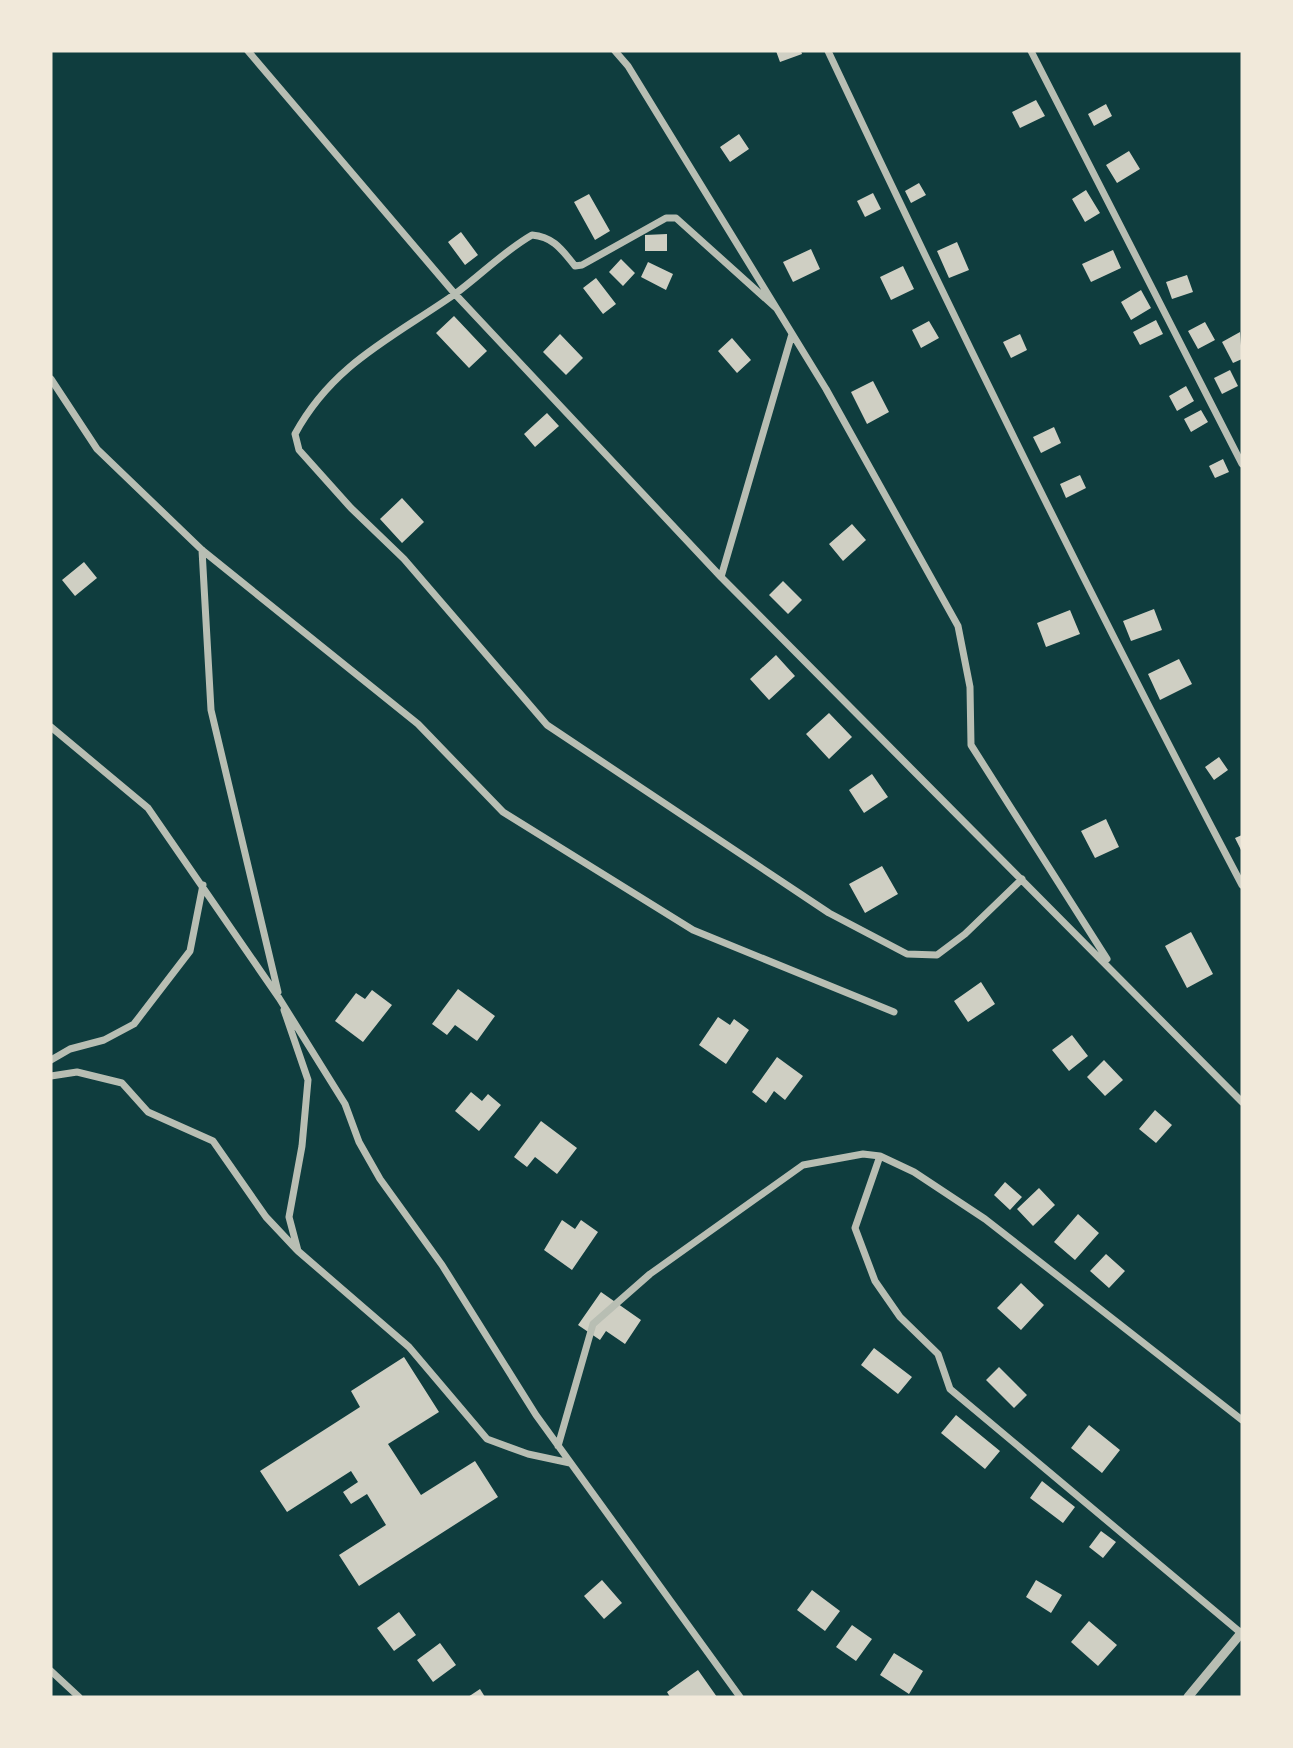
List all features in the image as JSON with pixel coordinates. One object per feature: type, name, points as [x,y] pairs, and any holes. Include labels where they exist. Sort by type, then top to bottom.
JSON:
[{"type":"street","points":[[248,51],[455,294],[720,577],[1242,1102]]},
{"type":"street","points":[[615,51],[635,78],[792,334],[958,626],[970,687],[971,744],[1114,972]]},
{"type":"street","points":[[828,51],[966,344],[1154,718],[1242,885]]},
{"type":"street","points":[[1031,51],[1242,464]]},
{"type":"street","points":[[776,308],[676,218],[666,218],[575,266],[557,244],[545,236],[532,235],[455,294],[346,368],[318,397],[301,423],[295,434],[299,450],[351,508],[404,559],[547,724],[829,913],[907,954],[937,955],[965,934],[1022,879]]},
{"type":"street","points":[[720,577],[792,334]]},
{"type":"street","points":[[51,379],[97,449],[202,550],[418,724],[503,812],[693,930],[894,1012]]},
{"type":"street","points":[[202,550],[211,710],[279,998],[307,1080],[302,1146],[289,1217],[298,1251]]},
{"type":"street","points":[[51,727],[148,808],[203,884],[345,1104],[359,1142],[380,1179],[442,1265],[558,1446],[740,1697]]},
{"type":"street","points":[[51,1060],[70,1049],[104,1040],[134,1024],[190,951],[203,884]]},
{"type":"street","points":[[51,1076],[77,1072],[122,1083],[148,1112],[213,1141],[266,1217],[298,1251],[409,1347],[487,1439],[528,1454],[570,1462]]},
{"type":"street","points":[[558,1446],[593,1324],[650,1274],[803,1165],[863,1154],[880,1156],[914,1172],[985,1219],[1242,1420]]},
{"type":"street","points":[[880,1156],[855,1228],[875,1281],[900,1317],[939,1354],[950,1389],[1241,1632],[1188,1697]]},
{"type":"street","points":[[51,1671],[79,1697]]},
{"type":"building","points":[[776,51],[801,51],[802,54],[780,62]]},
{"type":"building","points":[[1036,100],[1045,116],[1020,128],[1012,112]]},
{"type":"building","points":[[1106,104],[1112,116],[1094,126],[1088,114]]},
{"type":"building","points":[[739,134],[749,149],[730,162],[720,147]]},
{"type":"building","points":[[1129,151],[1140,169],[1117,183],[1106,165]]},
{"type":"building","points":[[919,183],[926,195],[911,203],[905,191]]},
{"type":"building","points":[[1086,190],[1100,213],[1085,222],[1072,199]]},
{"type":"building","points":[[873,193],[881,209],[865,217],[857,201]]},
{"type":"building","points":[[589,194],[610,231],[595,240],[574,202]]},
{"type":"building","points":[[461,232],[478,255],[465,265],[448,242]]},
{"type":"building","points":[[667,234],[667,251],[645,251],[645,235]]},
{"type":"building","points":[[957,242],[969,270],[949,278],[937,251]]},
{"type":"building","points":[[811,249],[820,269],[793,282],[783,262]]},
{"type":"building","points":[[1113,250],[1121,268],[1091,282],[1082,264]]},
{"type":"building","points":[[621,259],[635,273],[623,286],[609,272]]},
{"type":"building","points":[[648,262],[673,274],[666,290],[641,277]]},
{"type":"building","points":[[903,266],[914,289],[891,300],[880,277]]},
{"type":"building","points":[[1187,275],[1193,292],[1172,299],[1166,282]]},
{"type":"building","points":[[596,278],[616,304],[603,314],[583,288]]},
{"type":"building","points":[[1141,290],[1151,308],[1131,320],[1121,302]]},
{"type":"building","points":[[454,316],[487,351],[469,368],[436,333]]},
{"type":"building","points":[[1156,320],[1163,334],[1140,345],[1133,332]]},
{"type":"building","points":[[929,321],[939,338],[921,348],[912,330]]},
{"type":"building","points":[[1205,322],[1215,340],[1198,349],[1188,331]]},
{"type":"building","points":[[1240,332],[1242,359],[1233,363],[1222,342]]},
{"type":"building","points":[[560,334],[583,358],[566,375],[543,352]]},
{"type":"building","points":[[1020,334],[1027,350],[1011,358],[1003,342]]},
{"type":"building","points":[[732,338],[751,360],[737,373],[718,351]]},
{"type":"building","points":[[1230,370],[1238,386],[1222,394],[1214,378]]},
{"type":"building","points":[[873,381],[889,412],[867,424],[851,392]]},
{"type":"building","points":[[1186,386],[1194,401],[1177,411],[1169,396]]},
{"type":"building","points":[[1201,410],[1208,422],[1191,432],[1184,419]]},
{"type":"building","points":[[547,413],[559,426],[535,447],[524,434]]},
{"type":"building","points":[[1054,427],[1061,443],[1041,453],[1033,437]]},
{"type":"building","points":[[1223,459],[1229,472],[1215,478],[1209,466]]},
{"type":"building","points":[[1080,475],[1086,488],[1066,498],[1060,484]]},
{"type":"building","points":[[402,498],[424,522],[402,543],[380,519]]},
{"type":"building","points":[[852,524],[866,540],[843,561],[829,544]]},
{"type":"building","points":[[84,562],[97,578],[75,596],[62,580]]},
{"type":"building","points":[[783,581],[802,600],[788,614],[769,595]]},
{"type":"building","points":[[1154,609],[1162,630],[1131,641],[1123,621]]},
{"type":"building","points":[[1070,610],[1080,634],[1046,647],[1037,623]]},
{"type":"building","points":[[776,655],[795,676],[769,700],[750,679]]},
{"type":"building","points":[[1179,659],[1192,684],[1160,700],[1148,674]]},
{"type":"building","points":[[829,713],[852,737],[829,759],[806,734]]},
{"type":"building","points":[[1219,757],[1228,770],[1214,780],[1205,767]]},
{"type":"building","points":[[872,774],[888,797],[864,813],[849,790]]},
{"type":"building","points":[[1106,819],[1119,847],[1095,858],[1081,831]]},
{"type":"building","points":[[1242,835],[1242,852],[1235,838]]},
{"type":"building","points":[[882,866],[898,894],[865,913],[849,884]]},
{"type":"building","points":[[1191,932],[1213,974],[1187,988],[1165,946]]},
{"type":"building","points":[[981,982],[995,1004],[968,1022],[954,1001]]},
{"type":"building","points":[[458,989],[495,1016],[477,1041],[455,1025],[447,1035],[432,1024]]},
{"type":"building","points":[[372,990],[392,1005],[363,1042],[335,1021],[356,993],[365,999]]},
{"type":"building","points":[[718,1017],[730,1025],[734,1019],[749,1030],[726,1064],[699,1045]]},
{"type":"building","points":[[1072,1035],[1088,1056],[1069,1071],[1052,1050]]},
{"type":"building","points":[[777,1057],[803,1076],[785,1100],[774,1091],[766,1103],[752,1092]]},
{"type":"building","points":[[1104,1060],[1123,1080],[1105,1096],[1087,1077]]},
{"type":"building","points":[[471,1092],[482,1101],[488,1094],[501,1105],[479,1131],[455,1111]]},
{"type":"building","points":[[1155,1110],[1172,1125],[1156,1143],[1139,1129]]},
{"type":"building","points":[[541,1121],[577,1148],[557,1174],[535,1157],[527,1167],[514,1157]]},
{"type":"building","points":[[1005,1182],[1022,1197],[1010,1210],[994,1195]]},
{"type":"building","points":[[1039,1188],[1055,1205],[1033,1226],[1017,1209]]},
{"type":"building","points":[[1078,1214],[1099,1233],[1075,1260],[1054,1242]]},
{"type":"building","points":[[562,1220],[575,1229],[581,1220],[598,1232],[572,1270],[544,1250]]},
{"type":"building","points":[[1106,1254],[1125,1271],[1109,1288],[1090,1271]]},
{"type":"building","points":[[1021,1283],[1044,1305],[1021,1330],[997,1308]]},
{"type":"building","points":[[601,1292],[641,1320],[625,1344],[606,1331],[600,1340],[578,1325]]},
{"type":"building","points":[[874,1348],[912,1377],[898,1394],[861,1365]]},
{"type":"building","points":[[404,1357],[439,1412],[388,1444],[421,1495],[475,1461],[498,1497],[359,1586],[339,1555],[386,1525],[367,1494],[351,1504],[343,1492],[358,1482],[351,1471],[287,1512],[260,1471],[360,1407],[351,1391]]},
{"type":"building","points":[[999,1367],[1027,1395],[1014,1408],[986,1380]]},
{"type":"building","points":[[956,1415],[1000,1451],[985,1469],[941,1433]]},
{"type":"building","points":[[1089,1425],[1120,1450],[1102,1473],[1071,1448]]},
{"type":"building","points":[[1042,1481],[1075,1507],[1063,1523],[1030,1498]]},
{"type":"building","points":[[1101,1531],[1116,1542],[1103,1558],[1089,1547]]},
{"type":"building","points":[[602,1580],[622,1603],[604,1619],[584,1596]]},
{"type":"building","points":[[1036,1580],[1062,1595],[1051,1613],[1026,1597]]},
{"type":"building","points":[[812,1590],[840,1611],[825,1631],[797,1610]]},
{"type":"building","points":[[399,1612],[416,1635],[394,1651],[377,1628]]},
{"type":"building","points":[[1089,1621],[1117,1645],[1098,1666],[1071,1642]]},
{"type":"building","points":[[852,1625],[872,1639],[856,1661],[836,1647]]},
{"type":"building","points":[[440,1643],[456,1665],[433,1682],[417,1660]]},
{"type":"building","points":[[894,1653],[923,1671],[909,1694],[880,1675]]},
{"type":"building","points":[[698,1670],[717,1697],[670,1697],[667,1692]]},
{"type":"building","points":[[480,1689],[485,1697],[468,1697]]}]
